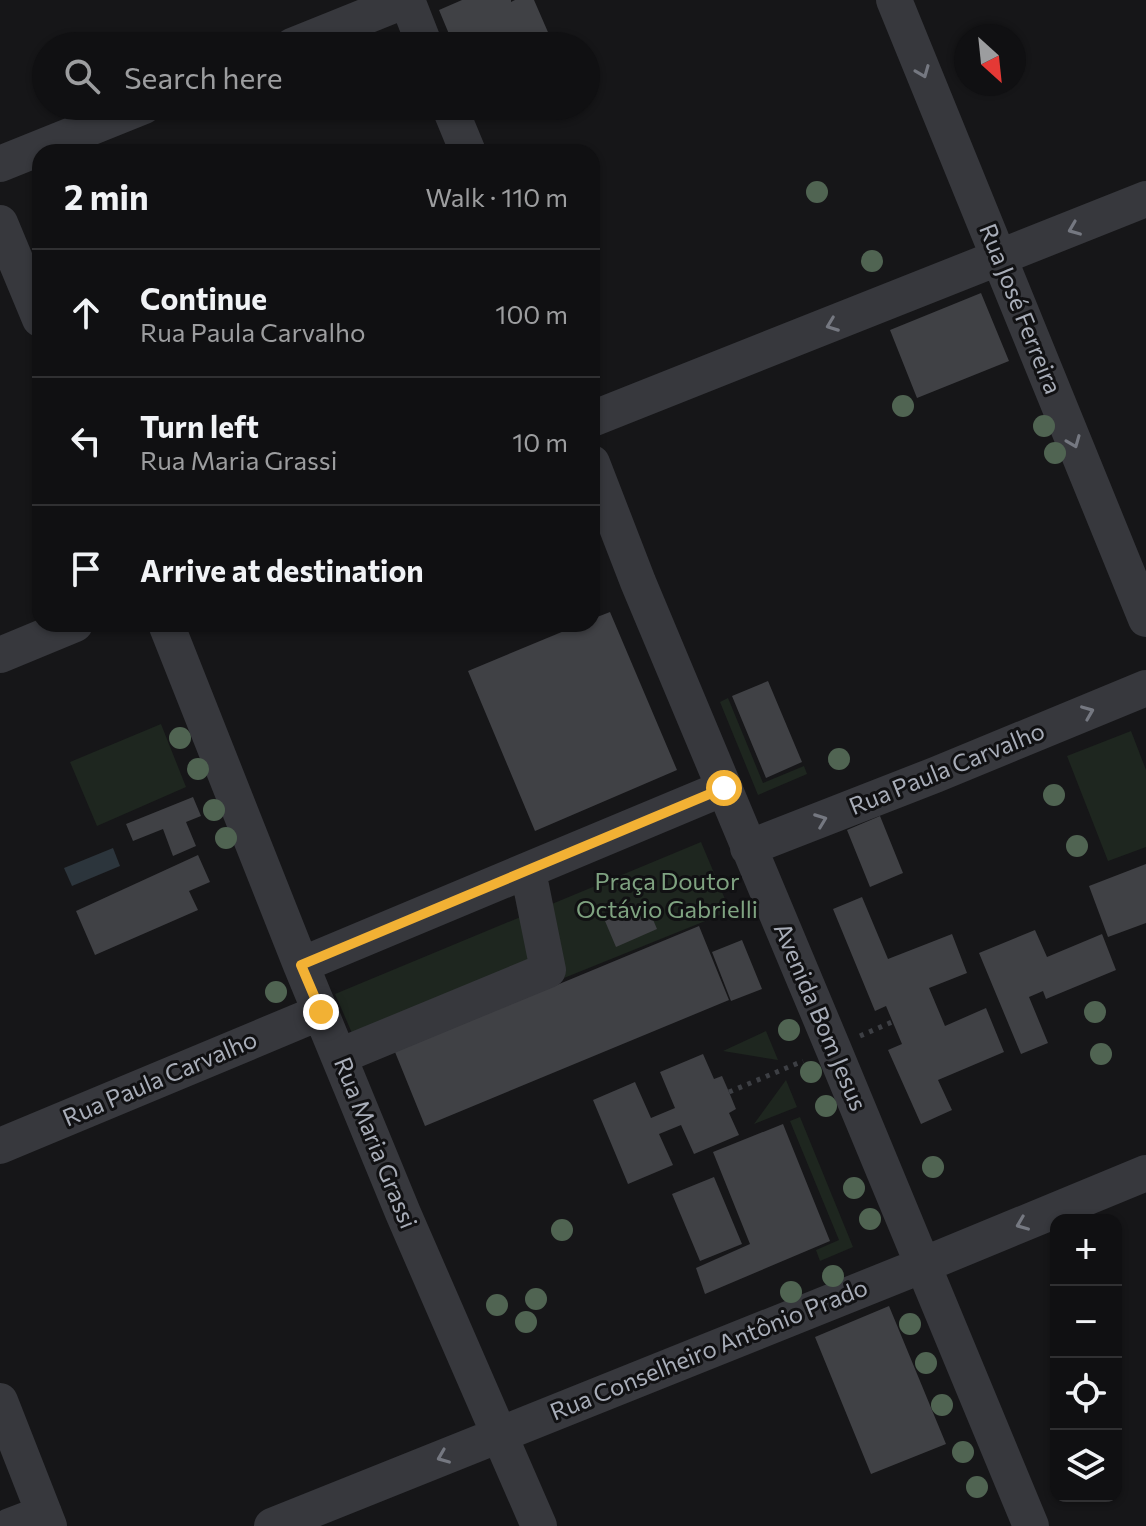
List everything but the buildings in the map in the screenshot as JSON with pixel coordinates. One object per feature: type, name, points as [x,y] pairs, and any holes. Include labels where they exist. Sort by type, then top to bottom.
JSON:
[{"type":"street","points":[[327,32],[406,0],[419,32]]},
{"type":"street","name":"Rua José Ferreira","points":[[894,0],[1146,619]]},
{"type":"street","points":[[50,144],[109,120]]},
{"type":"street","points":[[455,120],[465,144]]},
{"type":"street","points":[[0,164],[32,151]]},
{"type":"street","points":[[600,416],[1146,199]]},
{"type":"street","points":[[0,223],[32,300]]},
{"type":"street","name":"Avenida Bom Jesus","points":[[600,484],[748,848],[847,1042],[923,1265],[1031,1526]]},
{"type":"street","points":[[0,655],[56,632]]},
{"type":"street","name":"Rua Maria Grassi","points":[[169,632],[403,1213],[539,1526]]},
{"type":"street","name":"Rua Paula Carvalho","points":[[748,848],[1146,688]]},
{"type":"street","points":[[301,965],[724,788]]},
{"type":"street","points":[[340,1056],[548,970],[528,871]]},
{"type":"street","name":"Rua Paula Carvalho","points":[[0,1146],[321,1012]]},
{"type":"street","name":"Rua Conselheiro Antônio Prado","points":[[272,1526],[1146,1173]]},
{"type":"street","points":[[0,1401],[46,1519],[10,1526]]},
{"type":"path","points":[[729,1092],[892,1022]]},
{"type":"green space","points":[[728,698],[763,783],[804,766],[807,774],[758,795],[720,702]]},
{"type":"green space","points":[[161,724],[186,787],[97,826],[70,762]]},
{"type":"green space","points":[[1131,731],[1146,770],[1146,847],[1108,861],[1067,756]]},
{"type":"green space","name":"Praça Doutor Octávio Gabrielli","points":[[701,842],[730,911],[559,980],[352,1033],[335,994]]},
{"type":"green space","points":[[766,1031],[778,1060],[723,1051]]},
{"type":"green space","points":[[786,1080],[797,1107],[754,1124]]},
{"type":"green space","points":[[800,1117],[853,1247],[820,1261],[816,1250],[839,1240],[790,1121]]},
{"type":"shaded area","points":[[113,848],[120,866],[72,886],[64,868]]},
{"type":"route","points":[[321,1012],[301,965],[724,788]]}]
